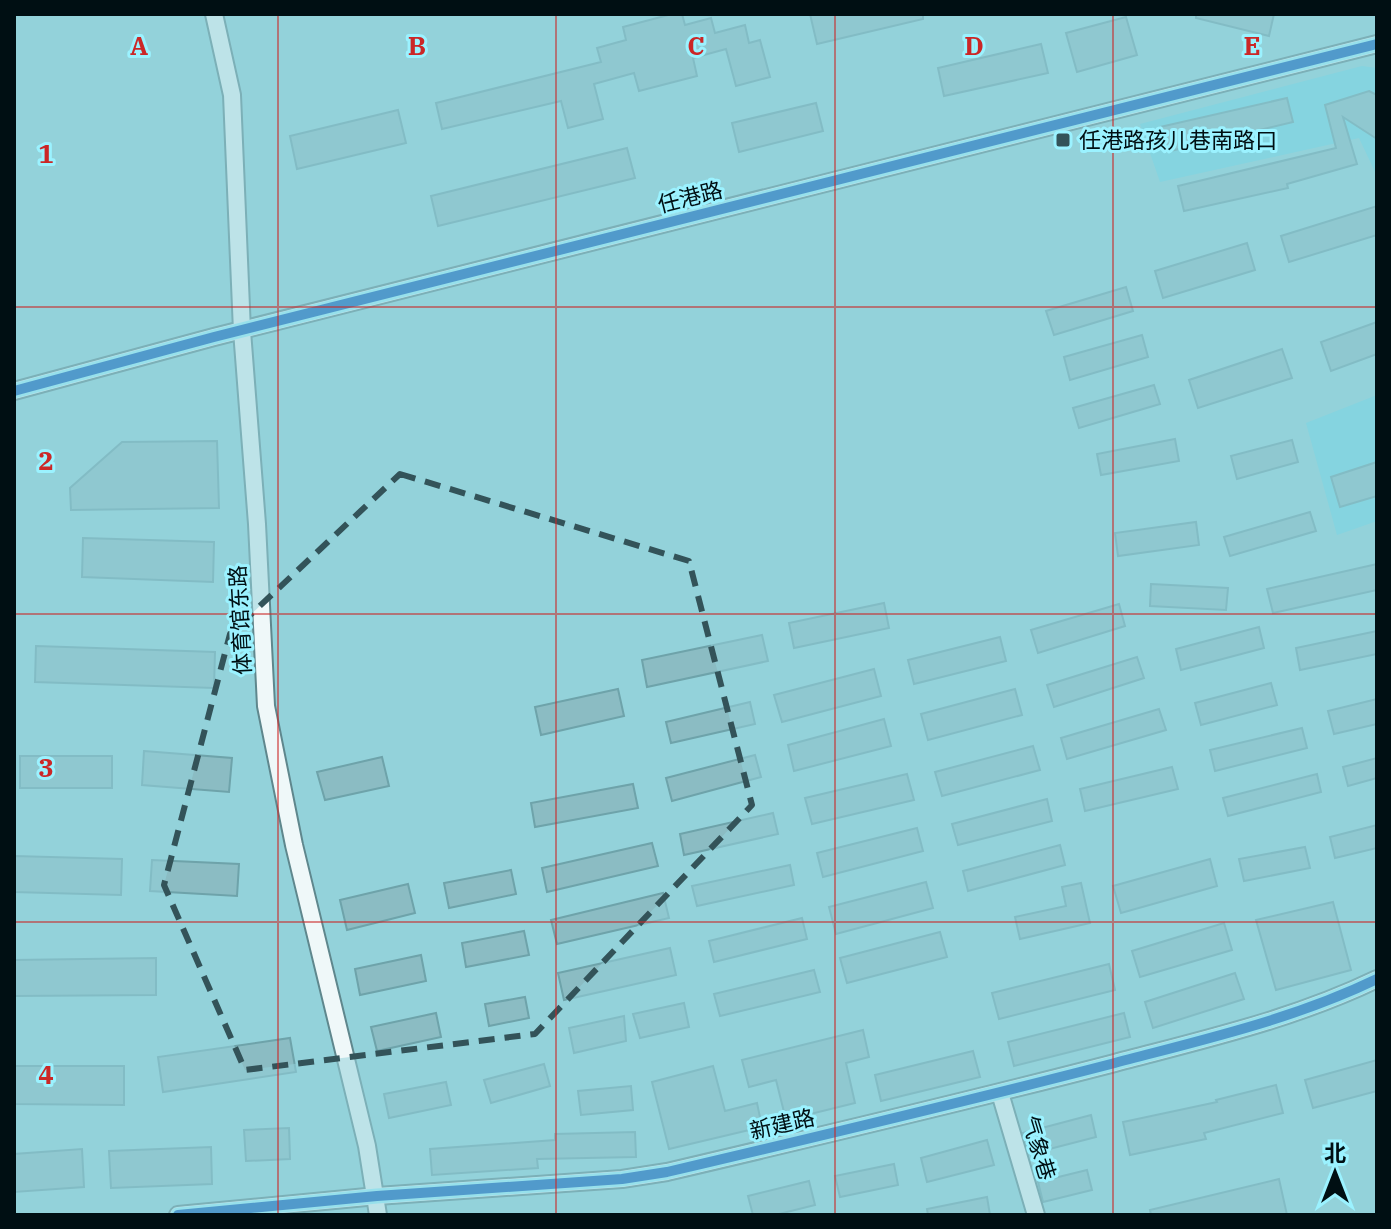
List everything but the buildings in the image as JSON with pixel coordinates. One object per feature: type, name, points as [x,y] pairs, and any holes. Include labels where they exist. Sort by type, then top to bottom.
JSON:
[{"type":"street","name":"体育馆东路","points":[[214,14],[232,95],[242,331],[257,524],[266,706],[294,845],[377,1196],[378,1215]]},
{"type":"street","name":"任港路","points":[[14,391],[1377,44]]},
{"type":"street","name":"新建路","points":[[178,1215],[377,1196],[622,1179],[667,1172],[1000,1093],[1260,1025],[1321,1004],[1377,979]]},
{"type":"street","name":"气象巷","points":[[1000,1093],[1036,1215]]},
{"type":"highlighted area","points":[[400,474],[689,561],[752,805],[535,1034],[245,1070],[164,885],[230,634]]},
{"type":"shaded area","points":[[1362,66],[1377,68],[1377,176],[1359,138],[1160,182],[1140,124]]},
{"type":"shaded area","points":[[1377,395],[1377,521],[1337,535],[1306,423]]},
{"type":"cycle path","points":[[14,391],[214,337],[1377,44]]},
{"type":"cycle path","points":[[178,1215],[377,1196],[622,1179],[667,1172],[1001,1092],[1212,1037],[1279,1018],[1377,979]]},
{"type":"place","name":"任港路孩儿巷南路口","points":[[1063,140]]}]
